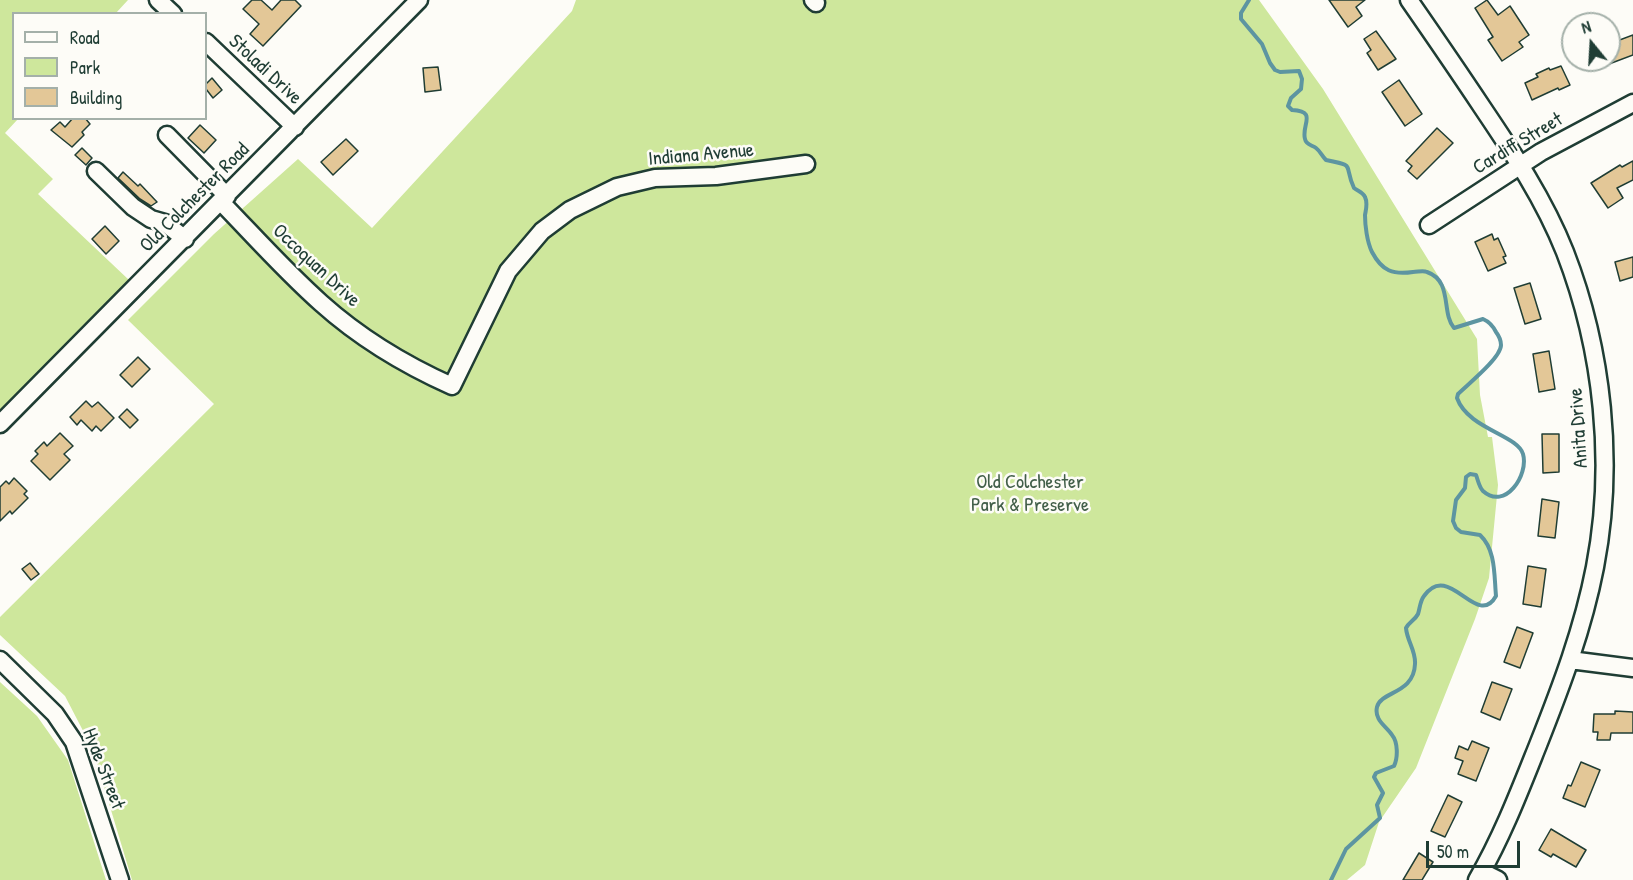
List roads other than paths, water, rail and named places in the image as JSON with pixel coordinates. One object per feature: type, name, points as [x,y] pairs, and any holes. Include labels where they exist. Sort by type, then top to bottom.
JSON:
[{"type":"street","points":[[158,0],[171,12]]},
{"type":"street","name":"Old Colchester Road","points":[[0,424],[419,0]]},
{"type":"street","name":"Anita Drive","points":[[1410,0],[1521,165],[1551,220],[1576,284],[1592,345],[1601,408],[1604,472],[1599,536],[1588,596],[1570,660],[1513,807],[1480,876]]},
{"type":"street","name":"Stoladi Drive","points":[[207,43],[295,127]]},
{"type":"street","name":"Cardiff Street","points":[[1428,225],[1521,165],[1633,103]]},
{"type":"street","name":"Occoquan Drive","points":[[167,135],[319,302],[382,349],[452,386]]},
{"type":"street","name":"Indiana Avenue","points":[[452,386],[508,271],[543,231],[570,210],[617,187],[655,178],[736,175],[806,164]]},
{"type":"street","points":[[96,171],[133,207],[151,219],[165,223],[185,239]]},
{"type":"street","name":"Hyde Street","points":[[0,660],[55,714],[74,742],[120,880]]},
{"type":"street","points":[[1570,660],[1633,668]]},
{"type":"street","points":[[1480,876],[1498,880]]},
{"type":"waterway","points":[[1249,0],[1241,13],[1241,19],[1262,44],[1270,63],[1275,70],[1280,72],[1299,71],[1302,79],[1301,89],[1291,98],[1288,106],[1306,116],[1304,134],[1306,141],[1326,160],[1346,165],[1354,188],[1365,197],[1370,248],[1380,264],[1394,272],[1424,271],[1435,276],[1444,290],[1450,322],[1454,328],[1483,319],[1491,324],[1498,335],[1501,345],[1496,357],[1458,394],[1457,398],[1471,417],[1519,447],[1524,462],[1514,488],[1499,497],[1491,496],[1483,491],[1476,475],[1470,474],[1466,477],[1465,488],[1456,500],[1453,521],[1461,532],[1480,535],[1485,541],[1492,555],[1496,596],[1488,604],[1480,605],[1453,589],[1443,586],[1433,587],[1423,598],[1418,614],[1406,628],[1415,659],[1413,674],[1404,687],[1384,698],[1377,707],[1377,716],[1394,738],[1397,750],[1394,766],[1376,773],[1374,777],[1383,793],[1377,805],[1380,818],[1346,849],[1331,880]]},
{"type":"park label","name":"Old Colchester Park & Preserve","points":[[1030,494]]}]
